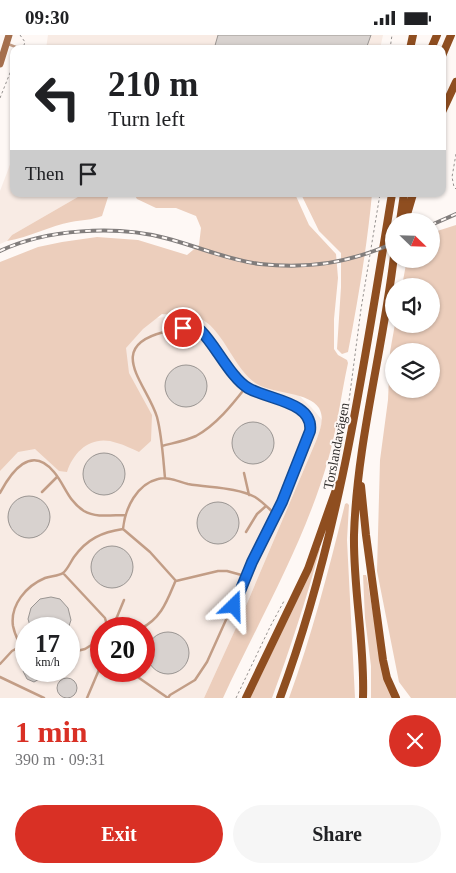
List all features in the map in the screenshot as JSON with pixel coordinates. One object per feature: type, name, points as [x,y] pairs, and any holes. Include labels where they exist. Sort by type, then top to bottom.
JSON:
[{"type":"main road","points":[[446,47],[451,35]]},
{"type":"main road","points":[[446,103],[456,82]]},
{"type":"main road","points":[[387,197],[387,213]]},
{"type":"main road","name":"Torslandavägen","points":[[389,213],[392,197]]},
{"type":"main road","points":[[401,213],[404,197]]},
{"type":"main road","points":[[407,213],[412,197]]},
{"type":"main road","name":"Torslandavägen","points":[[280,698],[309,613],[345,471],[385,238]]},
{"type":"main road","name":"Torslandavägen","points":[[363,698],[354,536],[359,467],[392,268]]},
{"type":"main road","points":[[359,467],[383,660],[387,677],[396,698]]},
{"type":"main road","points":[[246,698],[308,569],[334,494],[345,471]]},
{"type":"street","points":[[0,63],[9,35]]},
{"type":"lane","points":[[6,44],[10,45]]},
{"type":"lane","points":[[145,682],[168,698],[195,680],[207,662],[288,488],[306,442],[311,422],[309,417],[296,406],[246,387],[201,331],[183,328],[160,333],[146,339],[137,347],[132,363],[156,415],[162,446],[165,478]]},
{"type":"lane","points":[[162,446],[194,436],[207,429],[246,387]]},
{"type":"lane","points":[[0,493],[16,468],[28,460],[41,462],[52,470],[69,498],[83,510],[90,514],[125,515]]},
{"type":"lane","points":[[244,473],[249,495]]},
{"type":"lane","points":[[42,492],[57,477]]},
{"type":"lane","points":[[123,529],[125,515],[130,502],[145,485],[156,479],[165,478],[232,490],[255,497],[276,515]]},
{"type":"lane","points":[[246,532],[257,514],[266,506]]},
{"type":"lane","points":[[15,632],[12,621],[13,614],[18,601],[29,587],[37,582],[63,573],[84,545],[104,532],[123,529],[150,552],[176,581]]},
{"type":"lane","points":[[176,581],[218,571],[227,571],[246,576]]},
{"type":"lane","points":[[63,573],[104,617]]},
{"type":"lane","points":[[155,620],[160,614],[176,581]]},
{"type":"lane","points":[[117,617],[124,601]]},
{"type":"lane","points":[[0,665],[15,649]]},
{"type":"lane","points":[[0,677],[44,698]]},
{"type":"lane","points":[[87,698],[94,682]]},
{"type":"path","points":[[0,99],[10,73]]},
{"type":"path","points":[[456,154],[452,177],[456,189]]},
{"type":"path","points":[[333,481],[343,434],[380,197]]},
{"type":"path","points":[[236,698],[284,601]]},
{"type":"shaded area","points":[[48,35],[383,35],[381,45],[47,45]]},
{"type":"shaded area","points":[[10,165],[10,197],[78,197],[0,244],[0,191]]},
{"type":"shaded area","points":[[78,197],[108,197],[102,216],[63,224],[7,241],[12,235]]},
{"type":"shaded area","points":[[136,197],[296,197],[309,225],[336,254],[338,278],[334,319],[334,349],[348,363],[328,460],[307,522],[294,552],[223,698],[204,698],[245,608],[316,441],[322,416],[319,408],[307,399],[272,390],[257,384],[249,378],[218,334],[203,320],[162,314],[143,329],[126,348],[129,373],[152,415],[151,441],[139,452],[108,441],[92,442],[74,457],[67,472],[59,471],[35,449],[18,452],[0,471],[0,262],[38,247],[97,237],[138,240],[187,255],[199,245],[201,228],[196,216],[176,208],[156,208]]},
{"type":"shaded area","points":[[302,197],[372,197],[365,254],[352,332],[348,352],[342,354],[337,349],[341,253],[319,231]]},
{"type":"shaded area","points":[[456,225],[456,698],[411,698],[399,682],[377,571],[380,460],[388,398],[440,398],[440,343],[392,343],[393,333],[440,333],[440,278],[403,278],[405,268],[440,268],[440,230]]},
{"type":"shaded area","points":[[204,315],[285,382],[323,421],[245,608],[204,698],[0,698],[0,334],[114,320]]},
{"type":"shaded area","points":[[345,504],[349,505],[347,540],[355,698],[289,698],[313,626]]},
{"type":"shaded area","points":[[319,549],[303,606],[272,698],[250,698],[307,580]]},
{"type":"shaded area","points":[[363,575],[366,575],[367,578],[382,666],[394,698],[371,698],[371,666],[365,618]]},
{"type":"building","points":[[218,35],[371,35],[367,45],[215,45]]},
{"type":"building","points":[[190,365],[198,368],[204,374],[207,386],[204,398],[198,404],[182,407],[174,404],[168,398],[165,382],[168,374],[174,368]]},
{"type":"building","points":[[257,422],[265,425],[271,431],[274,443],[271,455],[265,461],[249,464],[241,461],[235,455],[232,439],[235,431],[241,425]]},
{"type":"building","points":[[108,453],[116,456],[122,462],[125,474],[122,486],[116,492],[100,495],[92,492],[86,486],[83,470],[86,462],[92,456]]},
{"type":"building","points":[[33,496],[41,499],[47,505],[50,517],[47,529],[41,535],[25,538],[17,535],[11,529],[8,513],[11,505],[17,499]]},
{"type":"building","points":[[222,502],[230,505],[236,511],[239,523],[236,535],[230,541],[214,544],[206,541],[200,535],[197,519],[200,511],[206,505]]},
{"type":"building","points":[[116,546],[124,549],[130,555],[133,567],[130,579],[124,585],[108,588],[100,585],[94,579],[91,563],[94,555],[100,549]]},
{"type":"building","points":[[51,597],[60,599],[68,608],[70,617],[29,617],[31,608],[40,599]]},
{"type":"building","points":[[164,632],[176,633],[186,641],[189,649],[188,661],[180,671],[164,674],[155,670],[156,635]]},
{"type":"building","points":[[59,682],[75,682],[76,692],[71,697],[63,697],[58,692],[57,688]]},
{"type":"railway","points":[[440,221],[456,214]]},
{"type":"railway","points":[[0,251],[38,238],[81,231],[125,231],[146,234],[248,262],[296,266],[345,260],[385,247]]},
{"type":"route","points":[[183,328],[201,331],[246,387],[296,406],[309,417],[311,422],[310,431],[288,488],[252,562],[234,606]]}]
